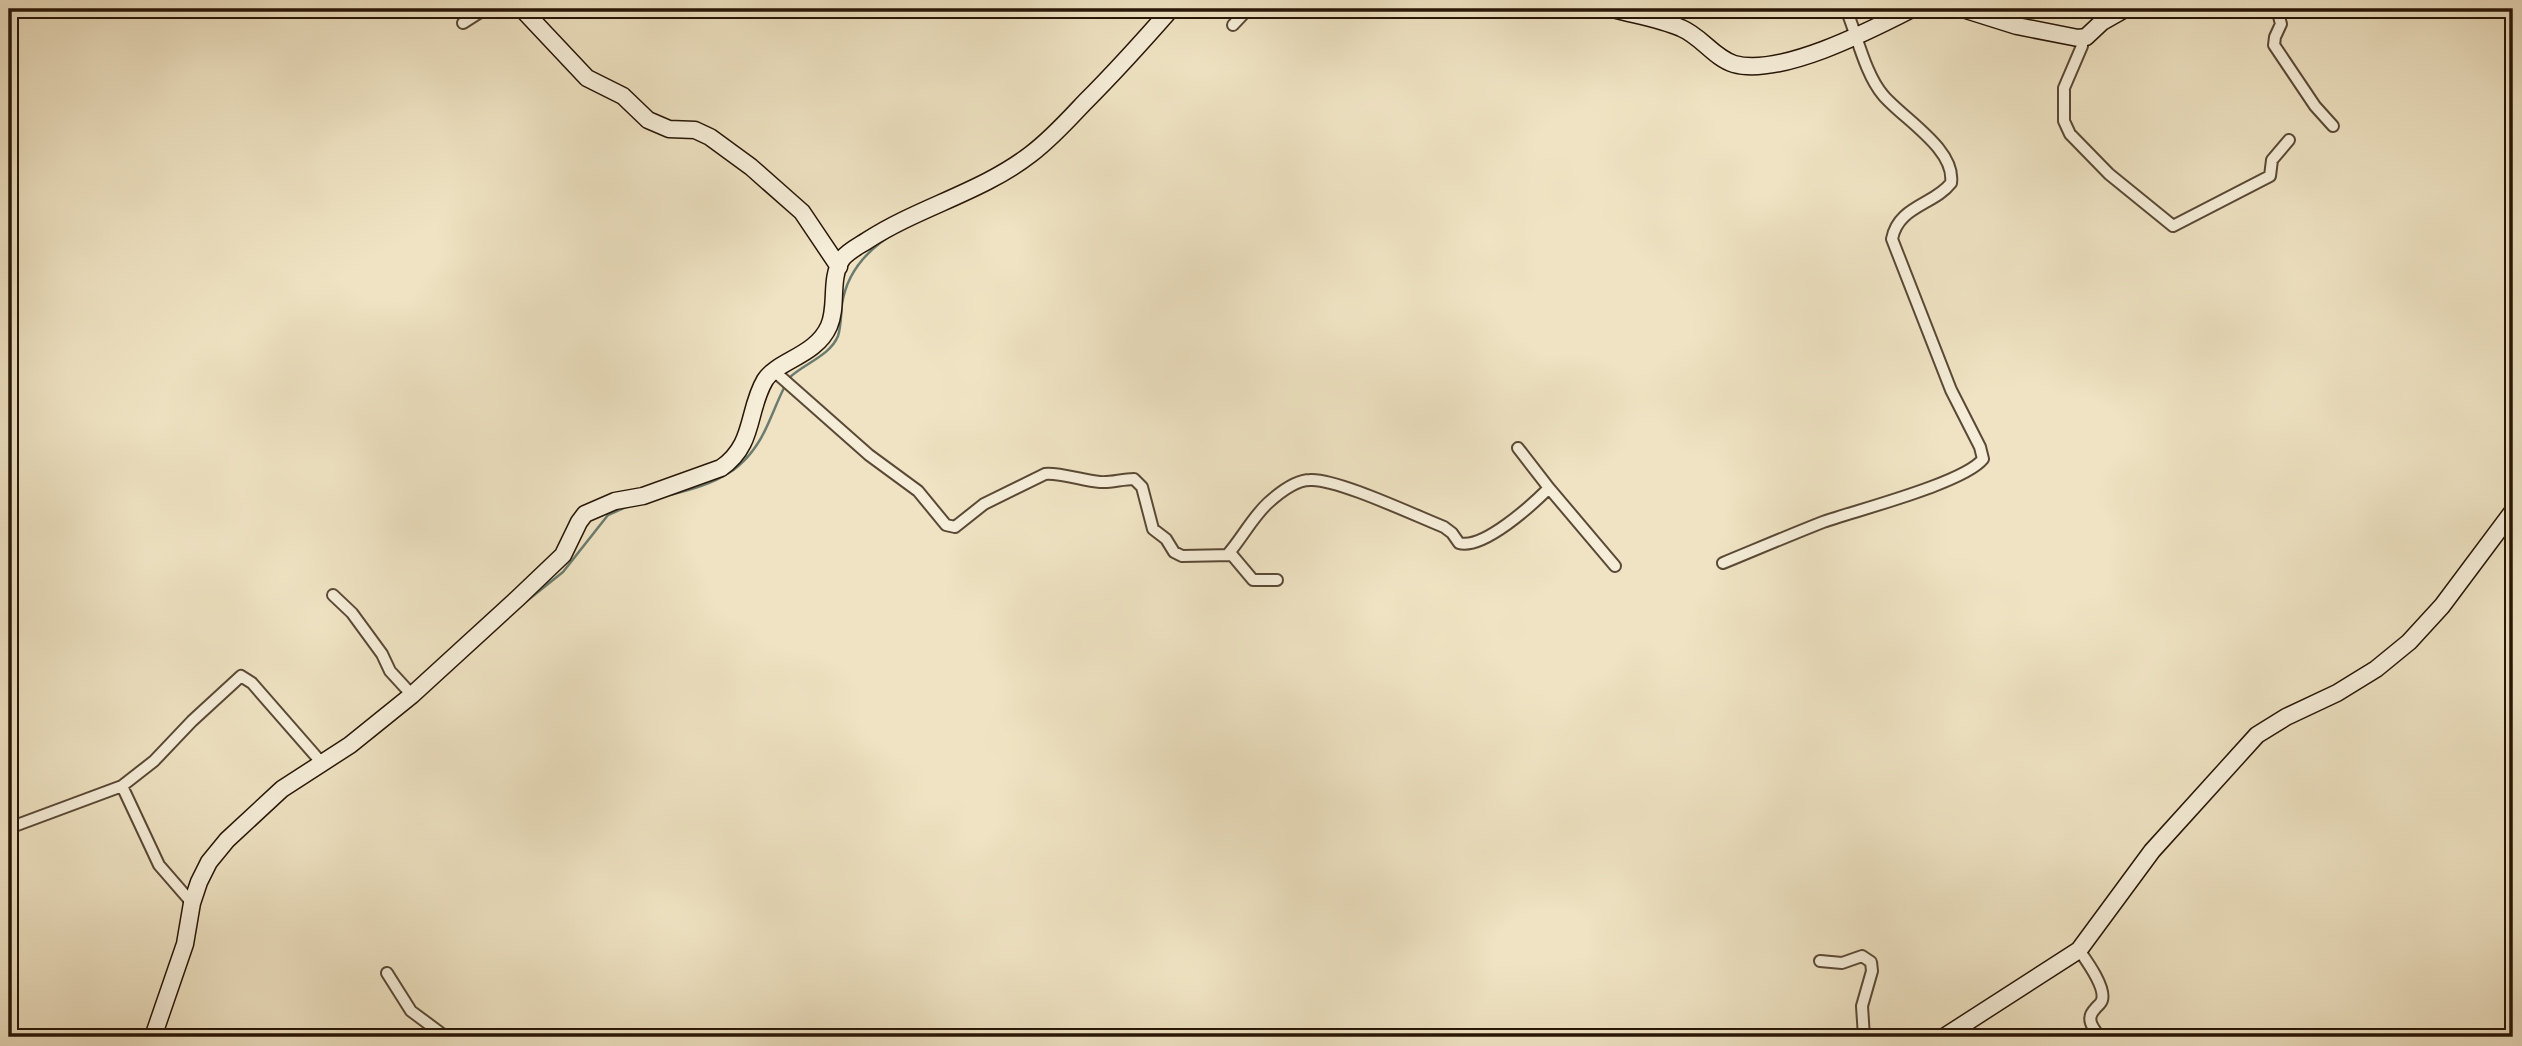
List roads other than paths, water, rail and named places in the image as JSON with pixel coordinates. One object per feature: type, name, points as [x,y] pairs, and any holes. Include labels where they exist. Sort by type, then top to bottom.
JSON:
[{"type":"street","points":[[463,23],[485,9]]},
{"type":"street","points":[[522,9],[587,78],[623,96],[648,120],[669,129],[695,130],[710,137],[751,167],[802,212],[839,267]]},
{"type":"street","points":[[153,1037],[185,944],[192,903],[202,874],[227,840],[267,802],[321,762],[350,745],[412,695],[563,555],[585,514],[606,504],[643,496],[721,468],[730,462],[738,454],[750,429],[764,383],[808,351],[827,331],[833,314],[839,267],[848,254],[884,229],[998,174],[1031,153],[1138,48],[1171,9]]},
{"type":"street","points":[[1233,26],[1248,9]]},
{"type":"street","points":[[1613,9],[1681,28],[1701,39],[1725,60],[1755,66],[1784,61],[1844,43],[1912,9]]},
{"type":"street","points":[[1723,563],[1825,522],[1956,476],[1980,464],[1983,459],[1980,447],[1951,390],[1892,239],[1905,215],[1916,206],[1947,190],[1951,183],[1950,169],[1930,139],[1882,94],[1872,78],[1846,9]]},
{"type":"street","points":[[1963,9],[2017,26],[2082,38],[2125,9]]},
{"type":"street","points":[[2277,9],[2281,24],[2274,45],[2315,106],[2333,127]]},
{"type":"street","points":[[2082,38],[2082,46],[2064,88],[2064,121],[2070,134],[2109,174],[2173,226],[2270,176],[2272,160],[2289,140]]},
{"type":"street","points":[[776,373],[869,455],[918,491],[943,522],[951,527],[955,527],[985,504],[1045,474],[1104,483],[1131,478],[1138,481],[1142,487],[1153,528],[1169,542],[1176,555],[1228,554],[1252,579],[1277,580]]},
{"type":"street","points":[[1518,449],[1615,566]]},
{"type":"street","points":[[1228,554],[1269,502],[1291,486],[1310,480],[1342,487],[1444,527],[1459,543],[1468,545],[1528,509],[1549,488]]},
{"type":"street","points":[[1944,1037],[2079,950],[2152,851],[2257,735],[2286,717],[2337,693],[2376,669],[2409,642],[2442,606],[2512,516]]},
{"type":"street","points":[[334,595],[384,656],[390,671],[412,695]]},
{"type":"street","points":[[9,828],[122,786],[154,761],[241,676],[252,683],[321,762]]},
{"type":"street","points":[[122,786],[159,865],[192,903]]},
{"type":"street","points":[[2079,950],[2094,972],[2102,996],[2101,1002],[2090,1014],[2091,1025],[2100,1037]]},
{"type":"street","points":[[1820,961],[1842,963],[1862,956],[1871,962],[1872,971],[1862,1006],[1864,1037]]},
{"type":"street","points":[[387,973],[411,1011],[446,1037]]},
{"type":"waterway","points":[[1053,145],[1093,105]]},
{"type":"waterway","points":[[789,378],[834,343],[839,332],[845,292],[854,272],[876,246],[895,233]]},
{"type":"waterway","points":[[670,495],[716,480],[740,464],[760,440],[786,384]]},
{"type":"waterway","points":[[523,604],[563,572],[608,515],[626,507]]},
{"type":"waterway","points":[[373,737],[417,701]]}]
